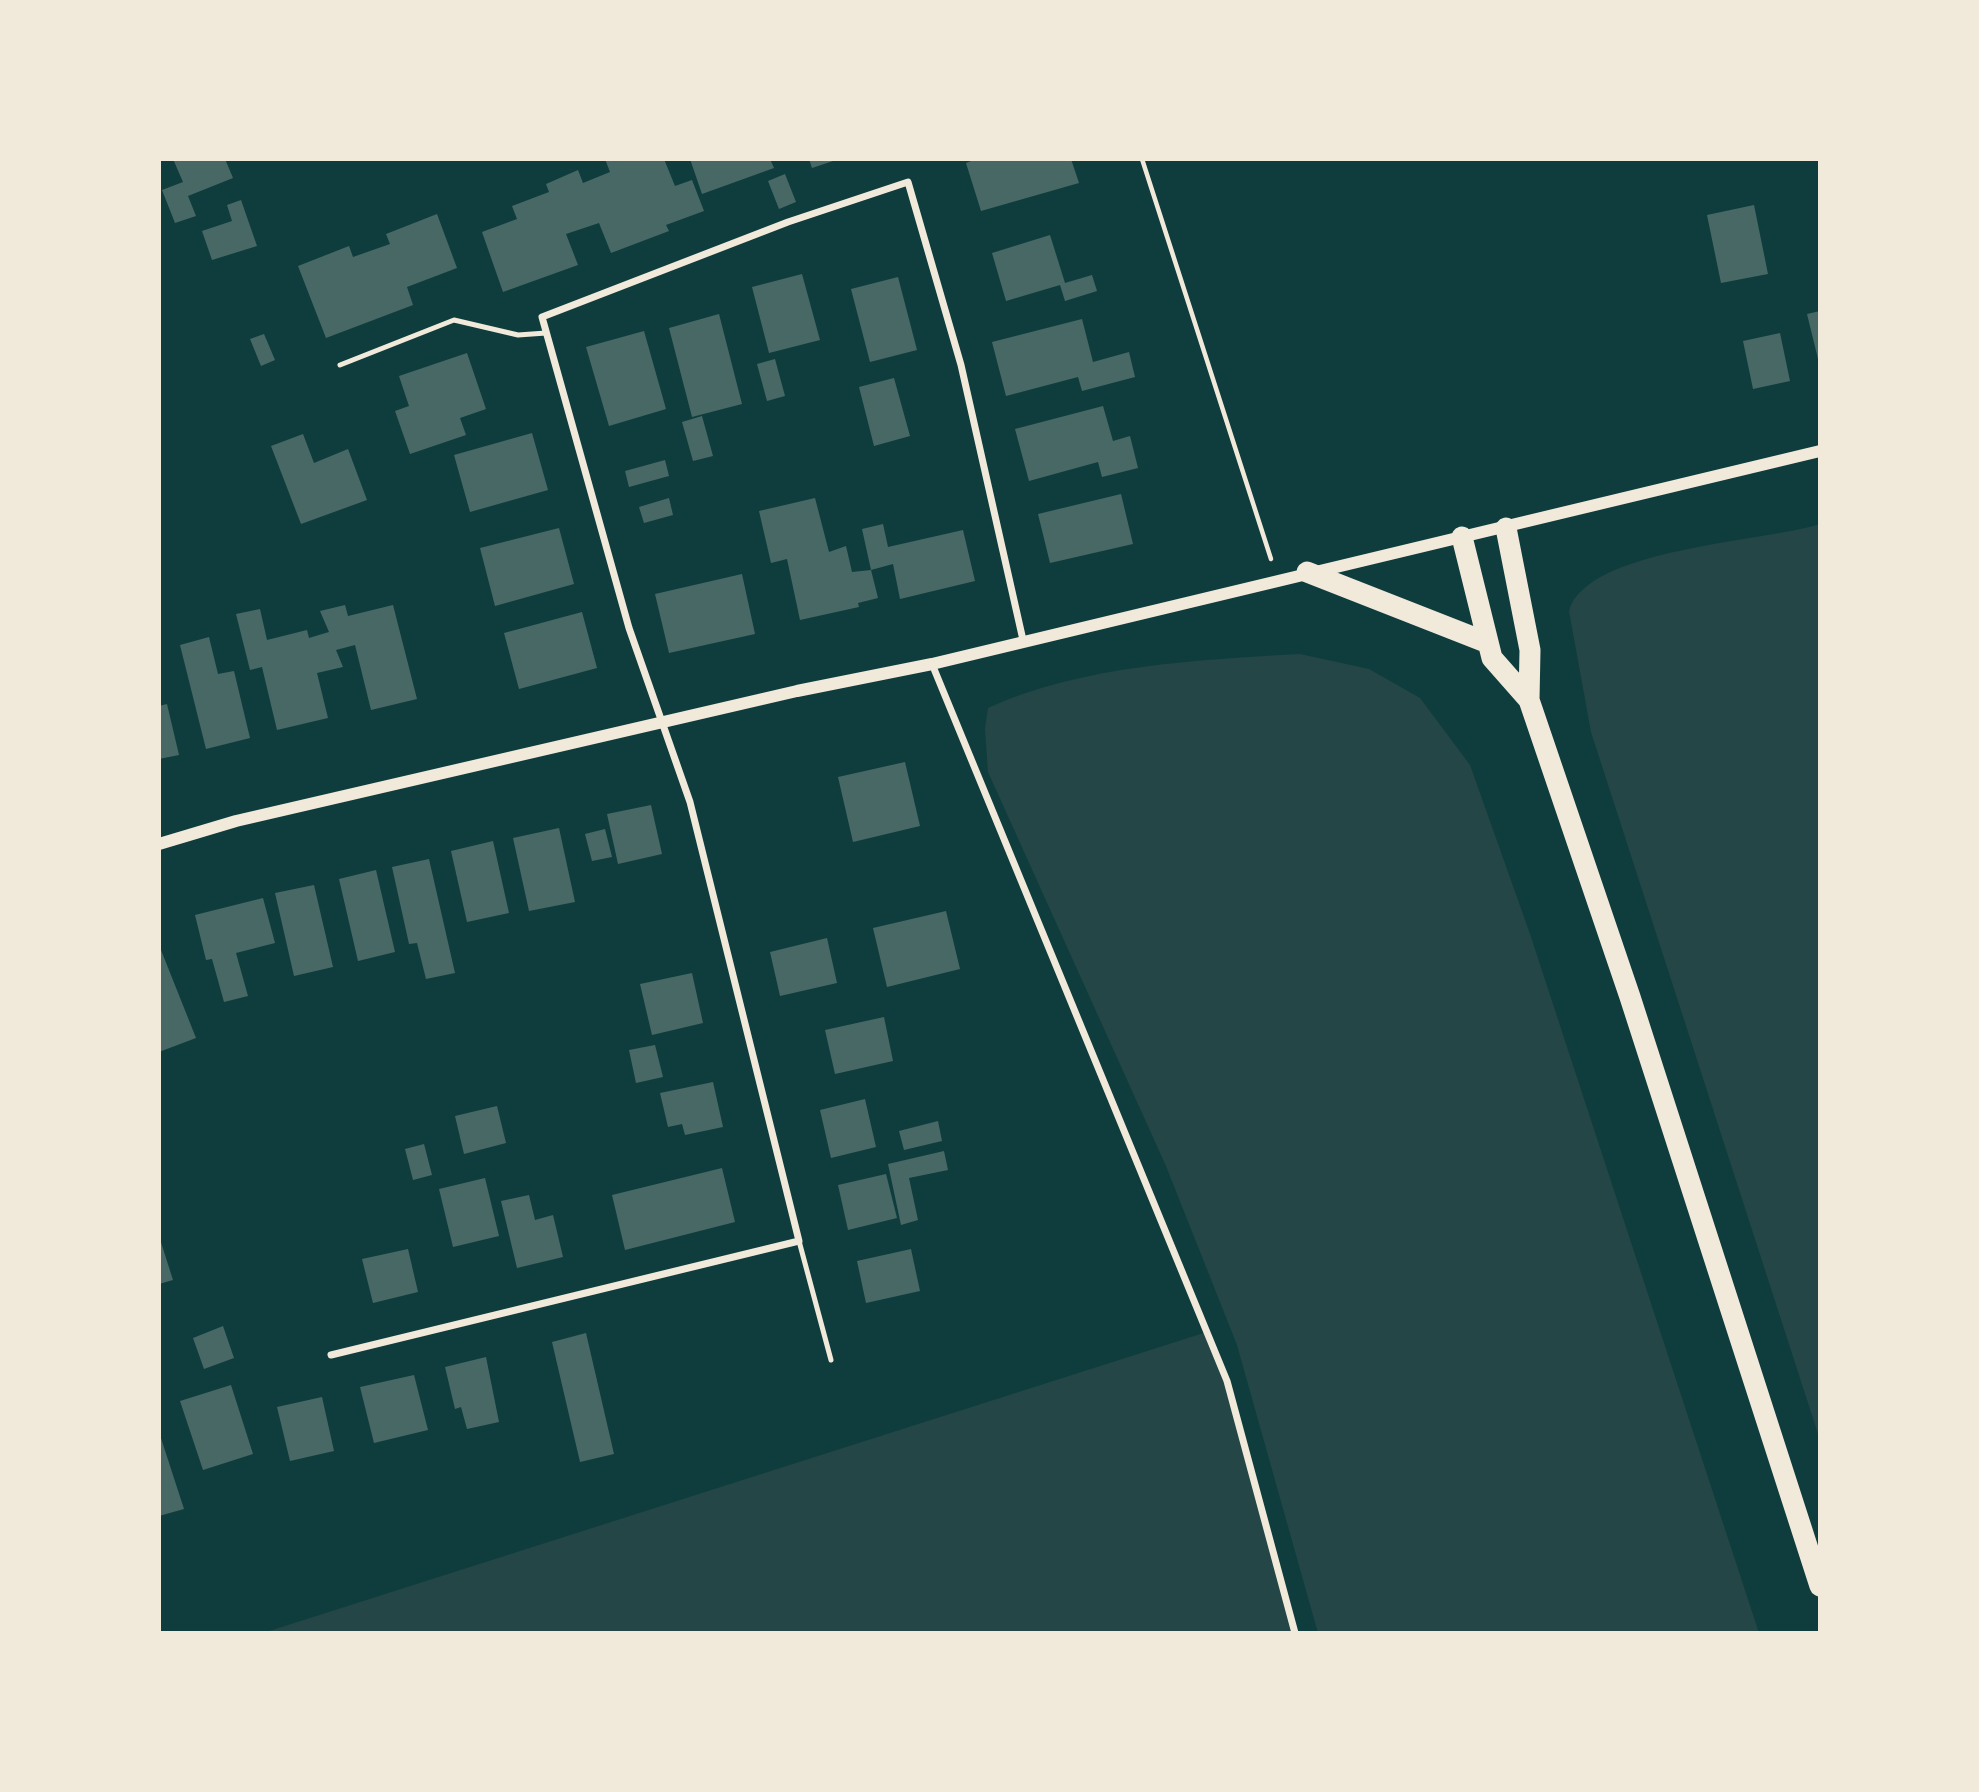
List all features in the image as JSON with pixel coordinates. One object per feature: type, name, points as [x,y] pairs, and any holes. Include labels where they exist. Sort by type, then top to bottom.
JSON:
[{"type":"highway","points":[[1506,528],[1530,650],[1529,700],[1634,1010],[1820,1586]]},
{"type":"highway","points":[[1462,537],[1492,658],[1529,700]]},
{"type":"highway","points":[[1307,572],[1488,643]]},
{"type":"street","points":[[331,1355],[799,1241],[690,802],[629,628],[542,317],[788,222],[908,182],[961,365],[1023,640]]},
{"type":"street","points":[[159,844],[236,821],[932,664],[1277,579],[1506,528],[1820,451]]},
{"type":"street","points":[[932,664],[1227,1381],[1295,1633]]},
{"type":"lane","points":[[340,365],[454,320],[518,335],[546,332]]},
{"type":"lane","points":[[799,1241],[831,1360]]},
{"type":"path","points":[[1142,159],[1277,579]]},
{"type":"shaded area","points":[[1820,524],[1820,1440],[1591,732],[1569,611],[1582,590],[1608,573],[1642,561]]},
{"type":"shaded area","points":[[1300,654],[1369,669],[1420,698],[1470,765],[1530,934],[1759,1633],[1318,1633],[1237,1345],[1166,1166],[988,772],[985,729],[988,708],[1062,682],[1181,662]]},
{"type":"shaded area","points":[[1210,1331],[1295,1633],[263,1633]]},
{"type":"building","points":[[173,159],[225,159],[233,178],[188,196],[196,216],[175,223],[162,190],[183,182]]},
{"type":"building","points":[[605,159],[664,159],[675,186],[692,180],[704,211],[666,225],[669,231],[611,253],[599,223],[566,234],[578,265],[503,292],[482,232],[517,219],[512,206],[549,192],[546,184],[578,170],[583,183],[610,172]]},
{"type":"building","points":[[690,159],[770,159],[774,168],[702,194]]},
{"type":"building","points":[[809,159],[836,159],[836,160],[812,168]]},
{"type":"building","points":[[976,159],[1071,159],[1079,183],[981,211],[966,163]]},
{"type":"building","points":[[785,174],[796,202],[779,209],[768,181]]},
{"type":"building","points":[[241,200],[257,246],[212,260],[202,231],[232,221],[227,205]]},
{"type":"building","points":[[1754,205],[1768,274],[1721,283],[1707,215]]},
{"type":"building","points":[[437,214],[457,268],[407,287],[413,305],[326,338],[298,266],[349,246],[353,257],[390,244],[386,234]]},
{"type":"building","points":[[1050,235],[1065,283],[1092,275],[1097,291],[1065,301],[1060,285],[1006,301],[992,253]]},
{"type":"building","points":[[802,274],[820,340],[769,353],[752,287]]},
{"type":"building","points":[[898,277],[917,350],[870,362],[851,289]]},
{"type":"building","points":[[1820,311],[1820,363],[1819,363],[1807,314]]},
{"type":"building","points":[[719,314],[742,404],[692,417],[669,328]]},
{"type":"building","points":[[1082,319],[1093,362],[1129,352],[1135,377],[1082,391],[1078,377],[1006,396],[992,342]]},
{"type":"building","points":[[644,331],[666,409],[609,426],[586,347]]},
{"type":"building","points":[[1780,333],[1790,381],[1753,389],[1743,341]]},
{"type":"building","points":[[264,334],[275,360],[261,366],[250,339]]},
{"type":"building","points":[[467,353],[486,409],[460,418],[466,435],[410,454],[395,411],[409,406],[399,376]]},
{"type":"building","points":[[775,359],[785,396],[767,401],[757,364]]},
{"type":"building","points":[[894,378],[910,436],[874,446],[859,387]]},
{"type":"building","points":[[1103,406],[1113,441],[1130,436],[1138,468],[1102,477],[1098,462],[1029,481],[1015,429]]},
{"type":"building","points":[[702,416],[713,456],[693,461],[682,422]]},
{"type":"building","points":[[532,433],[548,490],[470,512],[454,455]]},
{"type":"building","points":[[303,434],[314,463],[348,449],[367,500],[301,524],[271,446]]},
{"type":"building","points":[[665,460],[669,476],[629,487],[625,471]]},
{"type":"building","points":[[1121,494],[1133,544],[1050,563],[1038,514]]},
{"type":"building","points":[[669,498],[673,515],[644,523],[639,507]]},
{"type":"building","points":[[815,498],[829,552],[846,546],[852,572],[871,570],[878,598],[858,603],[859,607],[800,620],[787,559],[771,563],[759,511]]},
{"type":"building","points":[[883,524],[888,547],[963,530],[975,581],[900,599],[893,564],[871,570],[862,529]]},
{"type":"building","points":[[559,528],[574,584],[495,606],[480,548]]},
{"type":"building","points":[[742,574],[755,634],[669,653],[655,594]]},
{"type":"building","points":[[345,605],[348,616],[393,605],[417,699],[371,710],[355,645],[336,650],[343,667],[317,673],[328,718],[277,730],[262,667],[250,670],[236,614],[260,609],[267,640],[307,630],[309,638],[329,632],[320,611]]},
{"type":"building","points":[[582,612],[597,668],[519,689],[504,633]]},
{"type":"building","points":[[209,637],[218,674],[234,671],[250,738],[206,749],[180,645]]},
{"type":"building","points":[[167,704],[179,755],[159,759],[159,706]]},
{"type":"building","points":[[905,762],[920,826],[853,842],[838,777]]},
{"type":"building","points":[[651,805],[662,854],[618,864],[607,814]]},
{"type":"building","points":[[559,828],[575,902],[529,911],[513,838]]},
{"type":"building","points":[[605,829],[612,857],[592,861],[585,834]]},
{"type":"building","points":[[493,841],[509,913],[467,922],[451,851]]},
{"type":"building","points":[[429,859],[455,973],[426,979],[417,943],[409,944],[392,867]]},
{"type":"building","points":[[376,870],[395,952],[358,961],[339,879]]},
{"type":"building","points":[[314,885],[333,967],[294,976],[275,893]]},
{"type":"building","points":[[263,898],[275,943],[236,953],[248,996],[224,1002],[212,959],[206,960],[195,915]]},
{"type":"building","points":[[946,911],[960,969],[887,987],[873,928]]},
{"type":"building","points":[[827,938],[837,983],[780,996],[770,952]]},
{"type":"building","points":[[159,945],[196,1038],[159,1052]]},
{"type":"building","points":[[692,973],[703,1023],[652,1035],[640,984]]},
{"type":"building","points":[[884,1017],[893,1061],[835,1074],[825,1030]]},
{"type":"building","points":[[655,1045],[663,1077],[636,1083],[629,1050]]},
{"type":"building","points":[[713,1082],[723,1127],[685,1135],[682,1124],[668,1127],[660,1093]]},
{"type":"building","points":[[865,1099],[876,1147],[831,1158],[820,1110]]},
{"type":"building","points":[[497,1106],[506,1143],[464,1154],[455,1116]]},
{"type":"building","points":[[938,1121],[942,1141],[904,1150],[899,1131]]},
{"type":"building","points":[[424,1144],[432,1175],[413,1180],[405,1149]]},
{"type":"building","points":[[944,1151],[948,1170],[909,1178],[918,1220],[901,1225],[888,1164]]},
{"type":"building","points":[[722,1168],[735,1222],[625,1250],[612,1195]]},
{"type":"building","points":[[886,1174],[897,1218],[848,1230],[838,1185]]},
{"type":"building","points":[[485,1178],[499,1236],[453,1247],[439,1189]]},
{"type":"building","points":[[529,1195],[535,1220],[553,1215],[563,1257],[517,1268],[501,1201]]},
{"type":"building","points":[[159,1236],[173,1280],[159,1284]]},
{"type":"building","points":[[408,1249],[418,1292],[373,1303],[362,1259]]},
{"type":"building","points":[[911,1249],[920,1291],[866,1303],[857,1261]]},
{"type":"building","points":[[223,1326],[234,1358],[204,1369],[193,1338]]},
{"type":"building","points":[[586,1333],[614,1454],[580,1462],[552,1342]]},
{"type":"building","points":[[486,1357],[499,1422],[467,1429],[461,1407],[455,1409],[445,1367]]},
{"type":"building","points":[[414,1375],[428,1430],[374,1443],[360,1387]]},
{"type":"building","points":[[231,1385],[253,1454],[203,1470],[180,1401]]},
{"type":"building","points":[[322,1397],[334,1451],[290,1461],[277,1407]]},
{"type":"building","points":[[159,1432],[184,1509],[159,1516]]}]
